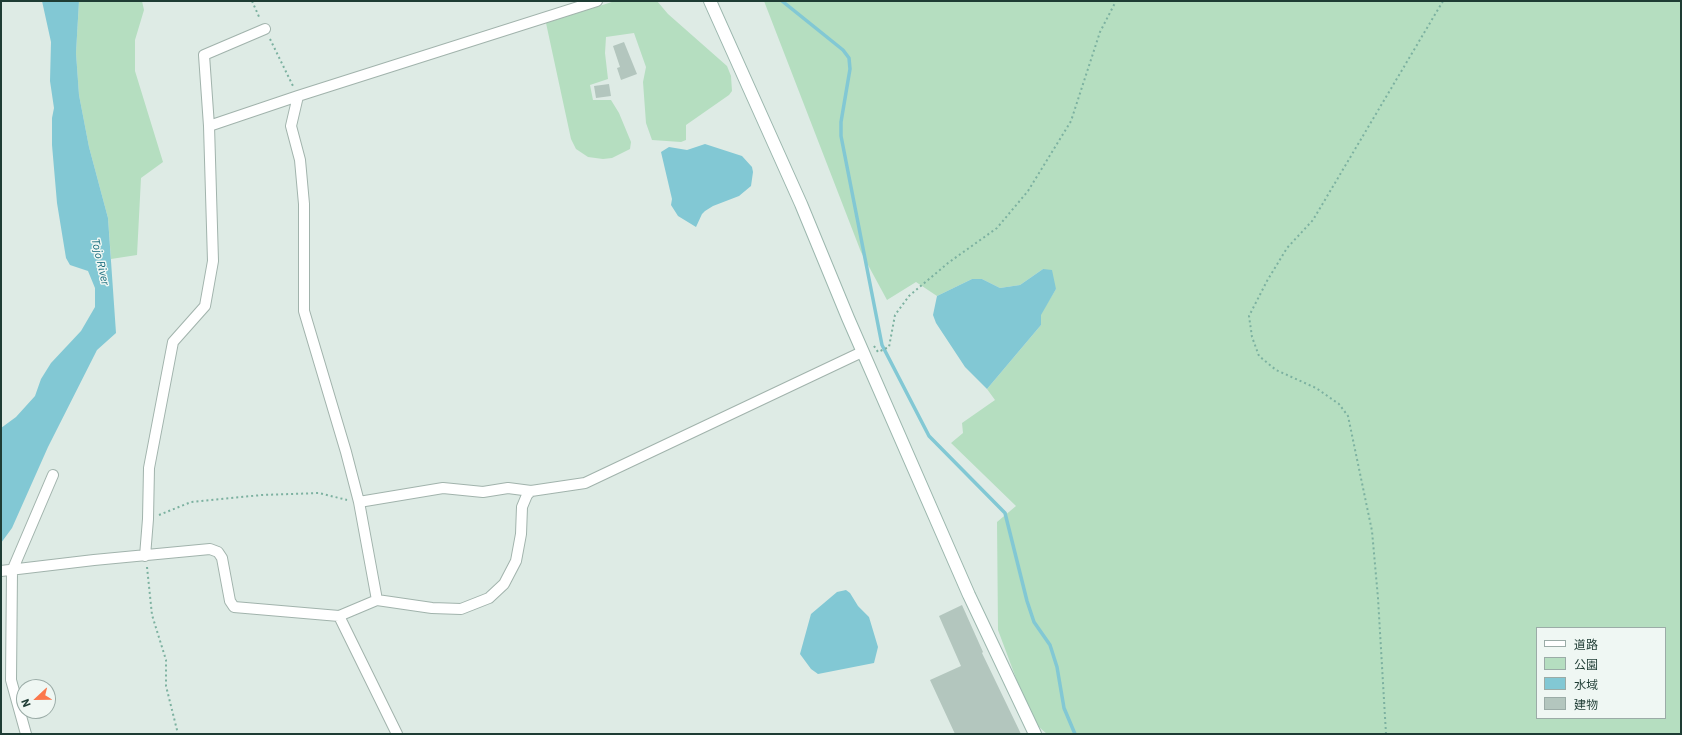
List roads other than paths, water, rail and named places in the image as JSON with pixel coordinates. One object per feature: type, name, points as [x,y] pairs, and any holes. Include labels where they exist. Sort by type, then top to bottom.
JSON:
[{"type":"street","points":[[209,126],[298,96],[597,1]]},
{"type":"street","points":[[710,1],[801,204],[862,352],[969,595],[1036,734]]},
{"type":"street","points":[[145,556],[148,519],[149,468],[173,342],[204,306],[214,261],[209,126],[204,55],[265,29]]},
{"type":"street","points":[[298,96],[291,126],[300,160],[304,204],[304,311],[346,452],[359,502],[377,600]]},
{"type":"street","points":[[359,502],[443,488],[483,492],[508,488],[531,491],[585,483],[862,352]]},
{"type":"street","points":[[26,734],[11,680],[12,571],[53,475]]},
{"type":"street","points":[[1,571],[12,571],[94,560],[210,549],[218,552],[222,558],[230,601],[234,607],[339,616],[377,600],[432,608],[461,609],[489,598],[504,584],[516,561],[521,534],[522,507],[527,495],[531,491]]},
{"type":"street","points":[[339,616],[397,734]]},
{"type":"water","name":"Tojo River","points":[[42,1],[79,1],[76,53],[79,95],[89,147],[108,218],[116,333],[97,350],[48,447],[12,528],[1,543],[1,428],[16,417],[35,396],[41,379],[51,363],[81,331],[95,307],[95,288],[88,271],[70,265],[66,258],[57,203],[52,145],[52,118],[54,108],[50,81],[51,42]]},
{"type":"water","points":[[705,144],[742,156],[752,167],[753,172],[751,186],[739,196],[713,206],[705,211],[696,227],[678,216],[671,205],[672,199],[661,152],[669,147],[687,150]]},
{"type":"water","points":[[1043,269],[1052,270],[1056,289],[1041,315],[1041,325],[987,389],[965,367],[936,323],[933,315],[937,296],[972,279],[982,279],[1000,288],[1020,285]]},
{"type":"water","points":[[846,590],[850,593],[858,606],[869,617],[878,647],[874,663],[818,674],[811,669],[800,654],[811,614],[837,592]]},
{"type":"waterway","points":[[782,1],[843,50],[849,58],[850,69],[841,122],[841,136],[882,345],[929,436],[1005,513],[1027,601],[1034,622],[1050,645],[1057,667],[1064,708],[1075,734]]}]
